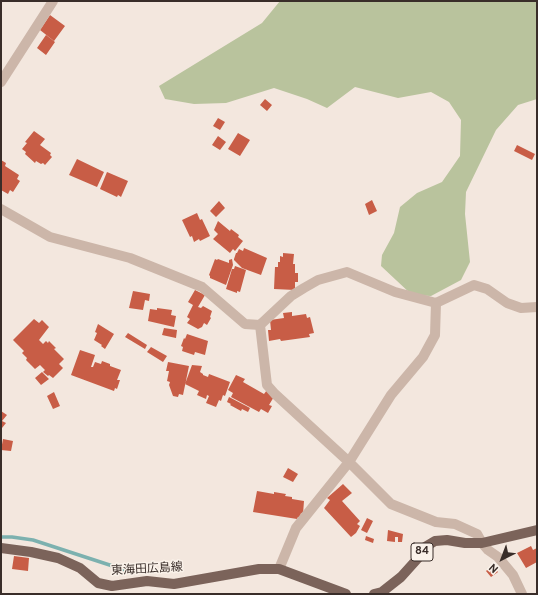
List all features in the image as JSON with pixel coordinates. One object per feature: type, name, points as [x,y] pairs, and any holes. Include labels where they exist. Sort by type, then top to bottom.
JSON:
[{"type":"main road","name":"84","points":[[374,594],[382,592],[401,577],[419,557],[425,547],[434,541],[447,540],[464,543],[482,543],[537,530]]},
{"type":"main road","name":"東海田広島線","points":[[1,548],[31,552],[58,558],[80,568],[98,583],[112,586],[147,581],[174,584],[258,569],[279,569],[346,594]]},
{"type":"street","points":[[1,82],[53,1]]},
{"type":"street","points":[[2,212],[50,237],[130,258],[202,287],[245,324],[260,325],[291,296],[304,288],[318,280],[348,272],[396,292],[436,303],[474,285],[487,289],[507,303],[521,308],[537,307]]},
{"type":"street","points":[[279,569],[296,528],[349,462],[391,395],[423,357],[435,335],[436,303]]},
{"type":"street","points":[[260,325],[267,385],[275,394],[349,462],[391,504],[436,522],[455,524],[477,534],[488,550],[498,557],[513,575],[522,594]]},
{"type":"green space","points":[[280,1],[537,1],[537,99],[518,105],[496,130],[466,192],[465,214],[470,262],[461,280],[431,296],[412,295],[381,266],[382,255],[394,233],[400,207],[417,193],[442,182],[460,156],[461,120],[449,102],[431,92],[398,98],[355,87],[327,108],[307,99],[274,88],[226,103],[194,104],[165,99],[159,86],[262,23]]},
{"type":"building","points":[[50,15],[65,26],[54,41],[40,30]]},
{"type":"building","points":[[46,35],[55,42],[46,55],[37,48]]},
{"type":"building","points":[[265,99],[272,105],[267,111],[260,105]]},
{"type":"building","points":[[218,118],[225,122],[220,130],[213,126]]},
{"type":"building","points":[[34,131],[45,139],[40,145],[51,153],[50,155],[52,157],[45,165],[36,161],[35,163],[25,154],[26,152],[22,149],[27,143],[25,142]]},
{"type":"building","points":[[238,133],[250,140],[240,156],[228,149]]},
{"type":"building","points":[[218,136],[226,142],[220,150],[212,145]]},
{"type":"building","points":[[517,145],[535,154],[532,160],[514,151]]},
{"type":"building","points":[[77,159],[104,172],[97,187],[69,175]]},
{"type":"building","points":[[1,160],[6,163],[5,166],[19,175],[17,179],[20,181],[13,192],[10,190],[8,194],[1,190]]},
{"type":"building","points":[[107,172],[128,181],[121,197],[118,195],[117,197],[100,189]]},
{"type":"building","points":[[372,200],[377,211],[369,215],[365,204]]},
{"type":"building","points":[[219,201],[225,208],[216,217],[210,211]]},
{"type":"building","points":[[197,213],[200,220],[202,219],[210,236],[194,242],[182,220]]},
{"type":"building","points":[[218,221],[230,231],[231,229],[239,235],[238,237],[243,241],[235,251],[233,249],[230,253],[213,239],[218,234],[214,230]]},
{"type":"building","points":[[244,248],[267,258],[261,275],[242,268],[234,260],[239,249],[243,251]]},
{"type":"building","points":[[283,253],[294,254],[293,264],[295,264],[295,273],[298,273],[298,282],[295,282],[295,290],[274,289],[275,267],[278,267],[280,256],[283,257]]},
{"type":"building","points":[[215,259],[229,263],[229,260],[232,259],[233,265],[226,285],[210,278],[209,275]]},
{"type":"building","points":[[235,266],[246,270],[240,292],[237,291],[237,293],[226,289],[232,269],[234,269]]},
{"type":"building","points":[[195,290],[205,295],[198,307],[201,308],[203,306],[212,311],[211,318],[207,325],[204,323],[202,327],[198,329],[187,323],[190,319],[187,317],[193,305],[188,302]]},
{"type":"building","points":[[133,291],[150,294],[149,301],[145,300],[143,310],[129,308]]},
{"type":"building","points":[[157,308],[172,310],[171,315],[176,316],[174,327],[148,321],[150,309],[157,310]]},
{"type":"building","points":[[292,312],[292,316],[306,314],[307,318],[310,317],[314,333],[309,334],[310,337],[269,341],[268,330],[271,330],[270,320],[284,318],[283,313]]},
{"type":"building","points":[[34,319],[39,323],[42,320],[49,327],[39,340],[43,344],[46,341],[48,343],[49,341],[56,348],[54,349],[64,359],[59,364],[63,368],[53,378],[43,372],[45,370],[40,365],[35,369],[26,360],[27,358],[22,353],[24,351],[13,340]]},
{"type":"building","points":[[98,324],[114,334],[105,349],[94,340],[97,333],[95,332]]},
{"type":"building","points":[[164,328],[177,330],[176,338],[162,335]]},
{"type":"building","points":[[128,333],[147,345],[145,349],[125,337]]},
{"type":"building","points":[[187,334],[208,341],[205,355],[195,352],[194,355],[182,351],[183,347],[181,346]]},
{"type":"building","points":[[151,347],[167,356],[163,362],[147,352]]},
{"type":"building","points":[[80,350],[95,355],[91,367],[93,367],[95,362],[101,364],[102,361],[121,370],[117,380],[120,380],[117,389],[115,388],[114,391],[71,375]]},
{"type":"building","points":[[168,362],[189,366],[183,395],[179,394],[178,397],[173,396],[169,385],[170,382],[167,381],[169,371],[166,371]]},
{"type":"building","points":[[192,365],[202,366],[200,372],[203,375],[208,377],[209,374],[230,382],[225,396],[223,395],[221,401],[219,400],[216,407],[206,403],[209,396],[207,395],[206,399],[197,395],[199,391],[185,384]]},
{"type":"building","points":[[42,372],[49,379],[41,385],[35,378]]},
{"type":"building","points":[[236,375],[245,379],[243,382],[264,394],[267,390],[275,395],[269,405],[272,406],[268,413],[261,409],[259,412],[231,397],[233,393],[228,390]]},
{"type":"building","points":[[54,392],[60,406],[53,409],[47,396]]},
{"type":"building","points":[[229,397],[250,408],[248,412],[242,409],[241,411],[230,405],[231,404],[227,402]]},
{"type":"building","points":[[1,411],[7,415],[2,421],[6,423],[2,428],[1,427]]},
{"type":"building","points":[[3,439],[13,441],[11,451],[1,450]]},
{"type":"building","points":[[288,468],[298,474],[293,482],[283,477]]},
{"type":"building","points":[[343,484],[352,493],[342,501],[360,521],[357,524],[360,526],[356,533],[351,537],[324,508],[330,500],[327,498]]},
{"type":"building","points":[[257,491],[274,494],[274,492],[286,494],[285,496],[292,497],[292,499],[304,501],[303,514],[301,513],[300,517],[297,519],[253,512]]},
{"type":"building","points":[[367,518],[373,521],[367,533],[361,530]]},
{"type":"building","points":[[388,530],[403,534],[402,542],[398,542],[398,537],[395,537],[395,542],[387,541]]},
{"type":"building","points":[[366,536],[374,539],[373,543],[365,540]]},
{"type":"building","points":[[531,546],[533,550],[537,548],[537,562],[526,568],[517,553]]},
{"type":"building","points":[[14,556],[29,558],[28,571],[12,569]]},
{"type":"building","points":[[492,565],[498,572],[491,577],[486,571]]},
{"type":"waterway","points":[[1,537],[33,540],[128,571]]}]
